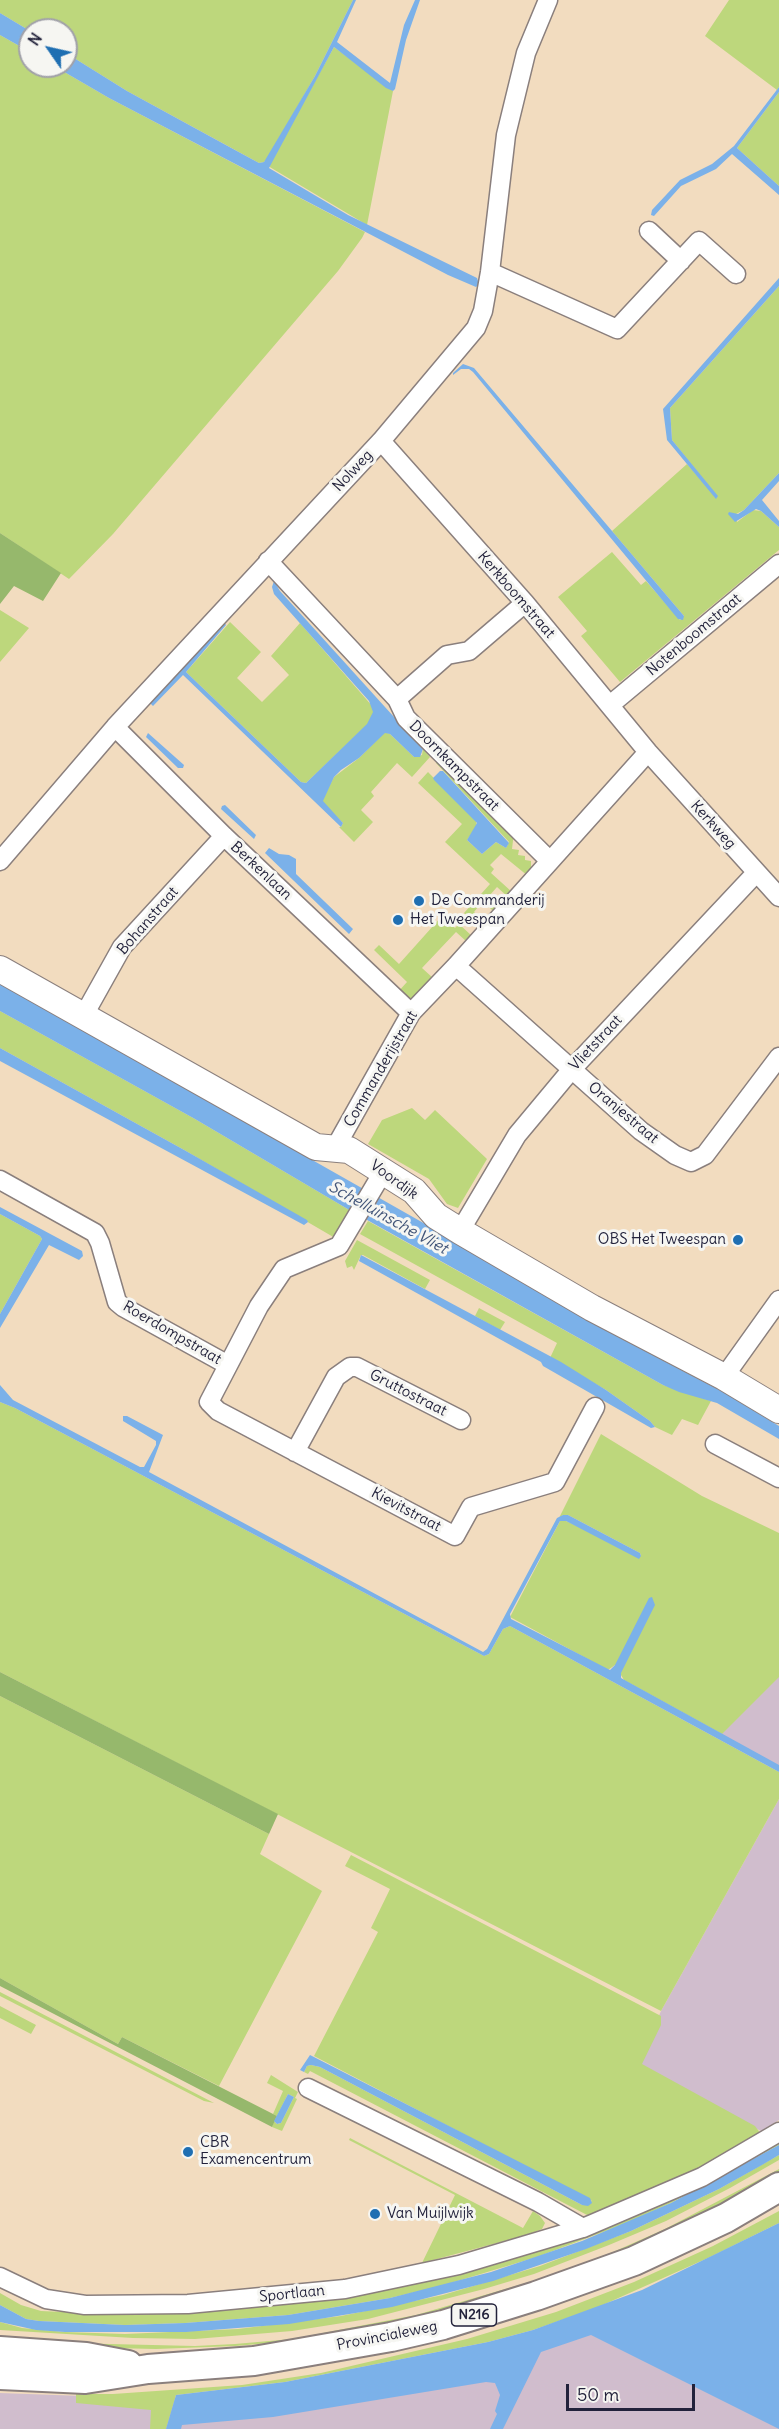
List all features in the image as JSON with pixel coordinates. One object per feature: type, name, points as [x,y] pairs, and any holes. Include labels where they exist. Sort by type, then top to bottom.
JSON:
[{"type":"main road","name":"Provincialeweg","points":[[0,2375],[85,2379],[148,2369],[254,2361],[391,2337],[443,2325],[536,2296],[634,2261],[726,2218],[779,2187]]},
{"type":"main road","name":"Provincialeweg","points":[[0,2351],[86,2357],[148,2369]]},
{"type":"street","name":"Nolweg","points":[[0,861],[115,727],[381,441],[476,328],[486,297],[490,272],[506,135],[526,53],[548,0]]},
{"type":"street","points":[[649,231],[681,261]]},
{"type":"street","points":[[490,272],[617,329],[699,241],[736,274]]},
{"type":"street","name":"Kerkboomstraat","points":[[381,441],[525,603],[648,752]]},
{"type":"street","name":"Doornkampstraat","points":[[268,561],[397,699],[406,718],[550,861]]},
{"type":"street","name":"Notenboomstraat","points":[[610,705],[779,564]]},
{"type":"street","points":[[397,699],[447,655],[469,651],[525,603]]},
{"type":"street","name":"Berkenlaan","points":[[115,727],[224,836],[411,1013]]},
{"type":"street","name":"Commanderijstraat","points":[[335,1148],[411,1013],[648,752]]},
{"type":"street","name":"Kerkweg","points":[[648,752],[779,897]]},
{"type":"street","name":"Bohanstraat","points":[[84,1015],[122,947],[224,836]]},
{"type":"street","name":"Vlietstraat","points":[[460,1231],[517,1135],[572,1068],[756,873]]},
{"type":"street","name":"Oranjestraat","points":[[456,966],[641,1131],[675,1155],[691,1162],[705,1155],[779,1057]]},
{"type":"street","name":"Voordijk","points":[[0,969],[316,1147],[349,1150],[378,1180],[414,1191],[436,1216],[460,1231],[592,1308],[724,1377],[779,1410]]},
{"type":"street","name":"Roerdompstraat","points":[[0,1180],[94,1233],[100,1243],[117,1302],[123,1307],[228,1365]]},
{"type":"street","points":[[228,1365],[259,1305],[284,1269],[339,1246],[378,1180]]},
{"type":"street","points":[[724,1377],[779,1300]]},
{"type":"street","name":"Kievitstraat","points":[[228,1365],[209,1402],[218,1411],[455,1536],[471,1507],[555,1482],[595,1407]]},
{"type":"street","name":"Gruttostraat","points":[[295,1452],[336,1377],[350,1367],[357,1367],[461,1420]]},
{"type":"street","points":[[715,1444],[779,1478]]},
{"type":"street","points":[[308,2088],[538,2202],[583,2228]]},
{"type":"street","name":"Sportlaan","points":[[0,2277],[46,2299],[85,2305],[188,2304],[345,2289],[459,2265],[583,2228],[702,2177],[779,2132]]},
{"type":"shaded area","points":[[779,1592],[779,1769],[720,1737]]},
{"type":"shaded area","points":[[779,1799],[779,2120],[761,2131],[637,2067],[661,2011]]},
{"type":"shaded area","points":[[608,2325],[779,2417],[779,2429],[0,2429],[0,2393],[220,2401]]},
{"type":"green space","points":[[0,0],[353,0],[315,76],[268,158],[259,163],[127,91],[78,60],[78,18],[18,18],[18,24],[0,13]]},
{"type":"green space","points":[[729,0],[779,0],[779,87],[777,90],[705,36]]},
{"type":"green space","points":[[0,35],[18,45],[18,78],[75,78],[365,232],[338,271],[113,534],[69,579],[0,533]]},
{"type":"green space","points":[[334,47],[393,91],[367,225],[268,166]]},
{"type":"green space","points":[[779,92],[779,186],[737,148]]},
{"type":"green space","points":[[779,286],[779,473],[744,510],[736,514],[737,522],[753,510],[761,511],[779,527],[779,550],[620,682],[581,636],[587,631],[558,597],[612,552],[641,585],[646,581],[680,620],[684,616],[612,531],[687,464],[717,498],[672,440],[670,408]]},
{"type":"green space","points":[[0,533],[61,573],[43,601],[14,586],[0,604]]},
{"type":"green space","points":[[0,610],[29,628],[0,662]]},
{"type":"green space","points":[[230,622],[261,652],[237,678],[262,702],[289,675],[271,656],[300,623],[373,707],[373,715],[368,724],[306,783],[301,782],[186,672]]},
{"type":"green space","points":[[385,732],[414,757],[422,755],[423,749],[430,757],[412,777],[397,763],[371,792],[374,796],[361,810],[373,822],[354,842],[339,827],[343,823],[323,803],[323,798],[334,777],[359,758]]},
{"type":"green space","points":[[440,759],[514,832],[512,849],[519,850],[518,855],[525,856],[525,860],[531,861],[531,871],[528,876],[501,854],[490,865],[494,869],[491,873],[512,892],[508,897],[497,887],[490,895],[500,906],[494,912],[483,901],[474,912],[485,922],[479,929],[464,913],[490,884],[445,842],[462,824],[418,783],[428,772],[476,821],[477,826],[467,840],[482,854],[496,842],[506,848],[509,842],[436,763]]},
{"type":"green space","points":[[442,916],[455,928],[459,924],[472,936],[467,942],[456,932],[422,968],[433,978],[413,999],[409,999],[397,993],[407,982],[374,950],[379,945],[399,964]]},
{"type":"green space","points":[[0,1011],[195,1119],[351,1211],[335,1238],[186,1151],[0,1048]]},
{"type":"green space","points":[[412,1108],[425,1120],[435,1110],[487,1159],[458,1208],[447,1204],[429,1179],[368,1144],[382,1120]]},
{"type":"green space","points":[[0,1214],[42,1239],[0,1314]]},
{"type":"green space","points":[[368,1221],[663,1385],[711,1401],[698,1425],[682,1419],[672,1435],[655,1427],[606,1390],[550,1358],[557,1343],[360,1234]]},
{"type":"green space","points":[[357,1240],[430,1280],[425,1289],[363,1255],[354,1270],[352,1266],[347,1268],[345,1261]]},
{"type":"green space","points":[[479,1308],[505,1322],[500,1330],[475,1316]]},
{"type":"green space","points":[[0,1402],[484,1656],[489,1654],[503,1629],[510,1626],[779,1772],[779,1799],[661,2011],[0,1672]]},
{"type":"green space","points":[[601,1434],[702,1496],[779,1533],[779,1677],[722,1734],[624,1680],[615,1665],[608,1670],[510,1617],[560,1521],[566,1521],[641,1556],[640,1553],[568,1515],[559,1518]]},
{"type":"green space","points":[[0,1672],[278,1814],[269,1834],[0,1696]]},
{"type":"green space","points":[[0,1696],[269,1834],[260,1854],[322,1891],[219,2086],[122,2037],[118,2044],[0,1978]]},
{"type":"green space","points":[[351,1855],[661,2016],[661,2025],[642,2064],[755,2126],[761,2134],[657,2190],[589,2216],[310,2071],[308,2074],[304,2072],[307,2066],[320,2067],[582,2205],[592,2201],[314,2056],[378,1932],[371,1928],[390,1889],[345,1866]]},
{"type":"green space","points":[[0,1978],[118,2044],[122,2037],[277,2116],[272,2127],[0,1986]]},
{"type":"green space","points":[[0,1992],[214,2103],[204,2101],[0,1996]]},
{"type":"green space","points":[[0,2006],[36,2025],[31,2034],[0,2018]]},
{"type":"green space","points":[[271,2075],[298,2092],[282,2131],[272,2127],[274,2121],[277,2124],[281,2123],[294,2097],[288,2094],[277,2116],[273,2114],[283,2091],[267,2083]]},
{"type":"green space","points":[[350,2138],[523,2228],[533,2211],[545,2223],[542,2229],[527,2235],[422,2263],[455,2195],[349,2140]]},
{"type":"green space","points":[[779,2138],[779,2145],[671,2203],[627,2223],[537,2257],[441,2286],[390,2298],[288,2315],[125,2325],[26,2319],[0,2305],[0,2293],[21,2305],[41,2311],[126,2315],[181,2313],[531,2251]]},
{"type":"green space","points":[[779,2155],[779,2160],[730,2188],[666,2221],[609,2245],[534,2274],[368,2319],[292,2331],[195,2339],[133,2338],[0,2330],[0,2322],[22,2328],[125,2334],[238,2329],[341,2316],[443,2295],[540,2266],[631,2231],[719,2189]]},
{"type":"green space","points":[[779,2169],[779,2175],[770,2181],[617,2256],[419,2319],[292,2341],[235,2346],[156,2349],[67,2347],[67,2343],[195,2346],[292,2339],[416,2315],[543,2278],[613,2252],[665,2229]]},
{"type":"green space","points":[[779,2211],[779,2223],[708,2258],[596,2308],[533,2330],[488,2342],[285,2382],[176,2395],[166,2429],[150,2429],[151,2410],[76,2403],[76,2394],[113,2394],[242,2385],[321,2373],[467,2339],[556,2312],[634,2282],[713,2246]]},
{"type":"water","points":[[353,0],[356,0],[337,42],[390,83],[404,25],[415,0],[420,0],[406,40],[395,89],[393,91],[386,88],[334,47],[269,168],[348,215],[477,278],[479,284],[476,287],[448,275],[75,78],[78,78],[78,60],[127,91],[259,163],[264,162],[315,76]]},
{"type":"water","points":[[0,13],[18,24],[18,45],[0,35]]},
{"type":"water","points":[[779,87],[779,92],[737,148],[779,186],[779,195],[732,154],[716,169],[681,186],[654,216],[651,215],[652,210],[680,180],[712,164],[734,146]]},
{"type":"water","points":[[779,278],[779,286],[670,408],[672,440],[718,496],[716,499],[667,440],[663,409]]},
{"type":"water","points":[[463,364],[474,368],[684,616],[683,620],[678,619],[473,372],[469,369],[461,369],[453,375]]},
{"type":"water","points":[[779,473],[779,481],[762,500],[779,521],[779,527],[756,509],[735,522],[728,514],[729,512],[738,514],[744,510]]},
{"type":"water","points":[[274,581],[280,591],[423,749],[420,757],[414,757],[390,734],[385,733],[359,758],[341,770],[334,777],[323,801],[343,823],[341,827],[183,675],[153,706],[150,703],[224,622],[226,625],[186,672],[301,782],[306,783],[367,724],[373,712],[369,701],[274,594],[272,587]]},
{"type":"water","points":[[148,733],[184,765],[183,768],[178,768],[146,737]]},
{"type":"water","points":[[443,771],[509,843],[506,848],[496,842],[482,854],[467,840],[477,823],[434,780],[433,778]]},
{"type":"water","points":[[225,805],[256,835],[254,839],[221,809]]},
{"type":"water","points":[[269,848],[296,859],[296,874],[353,929],[349,934],[265,853]]},
{"type":"water","name":"Schelluinsche Vliet","points":[[0,983],[427,1225],[609,1332],[725,1393],[779,1426],[779,1439],[717,1403],[663,1385],[0,1011]]},
{"type":"water","points":[[0,1048],[186,1151],[308,1222],[304,1225],[0,1061]]},
{"type":"water","points":[[0,1207],[82,1251],[83,1256],[79,1260],[49,1245],[0,1328],[0,1314],[42,1239],[0,1214]]},
{"type":"water","points":[[361,1255],[561,1362],[606,1390],[655,1427],[651,1428],[543,1366],[541,1362],[359,1261]]},
{"type":"water","points":[[0,1385],[13,1400],[140,1467],[144,1467],[156,1441],[123,1421],[123,1416],[163,1435],[149,1472],[483,1652],[487,1649],[557,1518],[568,1515],[640,1553],[641,1556],[639,1559],[566,1521],[560,1521],[510,1614],[511,1619],[610,1670],[615,1665],[649,1598],[652,1597],[655,1605],[621,1673],[621,1678],[779,1765],[779,1772],[510,1626],[503,1629],[489,1654],[484,1656],[0,1402]]},
{"type":"water","points":[[310,2055],[590,2198],[592,2203],[588,2206],[582,2205],[320,2067],[311,2065],[307,2066],[304,2072],[300,2070]]},
{"type":"water","points":[[288,2094],[294,2097],[281,2123],[277,2124],[274,2121]]},
{"type":"water","points":[[779,2145],[779,2155],[762,2165],[719,2189],[631,2231],[493,2281],[392,2307],[289,2324],[186,2332],[65,2332],[36,2330],[0,2322],[0,2305],[26,2319],[125,2325],[288,2315],[390,2298],[491,2272],[582,2241],[671,2203]]},
{"type":"water","points":[[779,2223],[779,2429],[591,2335],[541,2352],[503,2429],[490,2429],[497,2414],[495,2411],[500,2395],[495,2383],[486,2382],[273,2417],[182,2425],[181,2429],[166,2429],[176,2395],[285,2382],[488,2342],[533,2330],[642,2290]]},
{"type":"place","name":"De Commanderij","points":[[419,901]]},
{"type":"place","name":"Het Tweespan","points":[[398,920]]},
{"type":"place","name":"OBS Het Tweespan","points":[[738,1240]]},
{"type":"place","name":"CBR Examencentrum","points":[[188,2152]]},
{"type":"place","name":"Van Muijlwijk","points":[[375,2214]]}]
